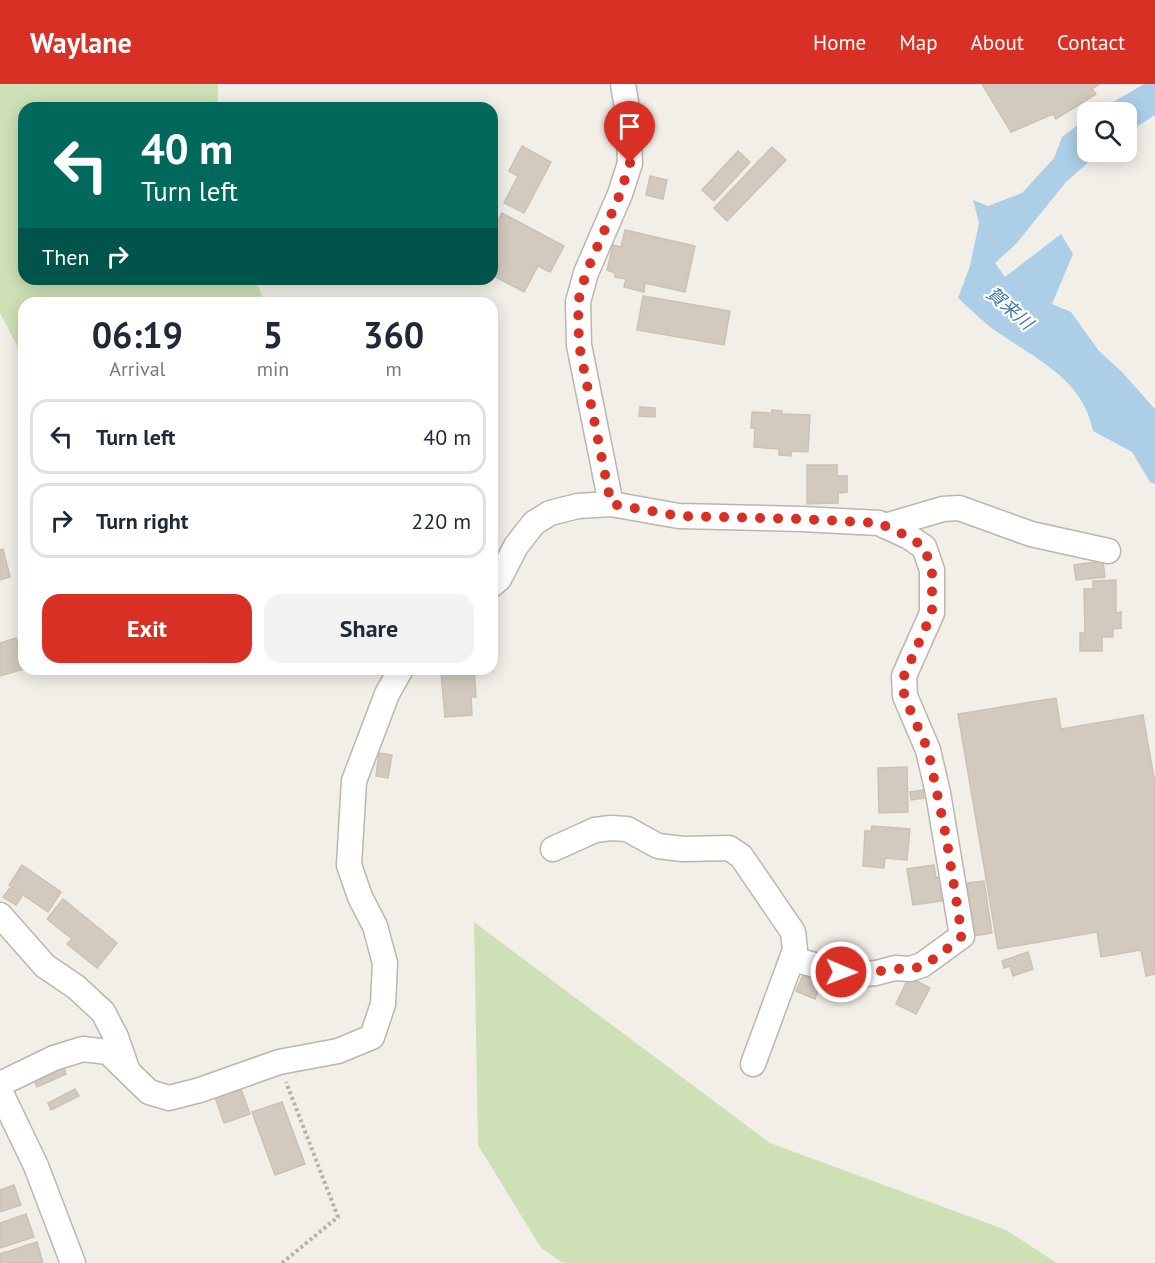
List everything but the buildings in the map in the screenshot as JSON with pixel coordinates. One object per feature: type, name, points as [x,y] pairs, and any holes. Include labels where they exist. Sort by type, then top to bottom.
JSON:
[{"type":"street","points":[[611,504],[579,345],[578,302],[586,273],[620,194],[630,163],[628,114],[623,84]]},
{"type":"street","points":[[498,580],[516,546],[534,523],[550,513],[578,506],[611,504],[679,516],[879,523],[924,547],[932,570],[932,613],[904,676],[904,696],[928,750],[953,875],[962,936],[922,965],[910,969],[895,968],[876,973],[853,975],[792,959]]},
{"type":"street","points":[[885,526],[943,509],[959,508],[1031,534],[1108,551]]},
{"type":"street","points":[[0,1084],[54,1058],[83,1049],[108,1052],[149,1092],[169,1098],[200,1090],[279,1062],[338,1051],[372,1037],[384,1004],[386,963],[375,926],[360,897],[350,865],[354,781],[387,694],[398,675]]},
{"type":"street","points":[[553,849],[595,830],[611,828],[627,829],[658,846],[683,849],[729,848],[741,856],[793,932],[795,950],[753,1064]]},
{"type":"street","points":[[0,915],[45,966],[76,987],[103,1012],[116,1037],[127,1070]]},
{"type":"street","points":[[0,1092],[36,1166],[73,1263]]},
{"type":"path","points":[[279,1062],[338,1217],[282,1263]]},
{"type":"green space","points":[[0,84],[218,84],[218,102],[18,102],[18,285],[258,285],[262,297],[18,297],[18,348],[0,313]]},
{"type":"green space","points":[[474,922],[770,1143],[1006,1230],[1057,1263],[563,1263],[541,1248],[478,1145]]},
{"type":"water","points":[[1144,84],[1155,84],[1155,115],[1137,127],[1137,102],[1113,102]]},
{"type":"water","name":"賀来川","points":[[1077,126],[1077,162],[1089,162],[1066,182],[1016,244],[995,263],[1005,277],[1061,234],[1073,254],[1052,304],[1071,312],[1099,351],[1122,372],[1155,409],[1155,484],[1150,482],[1132,452],[1093,431],[1078,395],[1066,381],[1037,358],[989,326],[958,298],[970,266],[979,223],[973,200],[988,206],[1022,193],[1054,158],[1062,137]]},
{"type":"route","points":[[630,163],[620,194],[586,273],[578,302],[579,345],[585,386],[611,504],[679,516],[879,523],[924,547],[932,570],[932,613],[904,676],[904,696],[928,750],[946,836],[962,936],[922,965],[910,969],[895,968],[876,973],[853,975],[841,972]]}]
